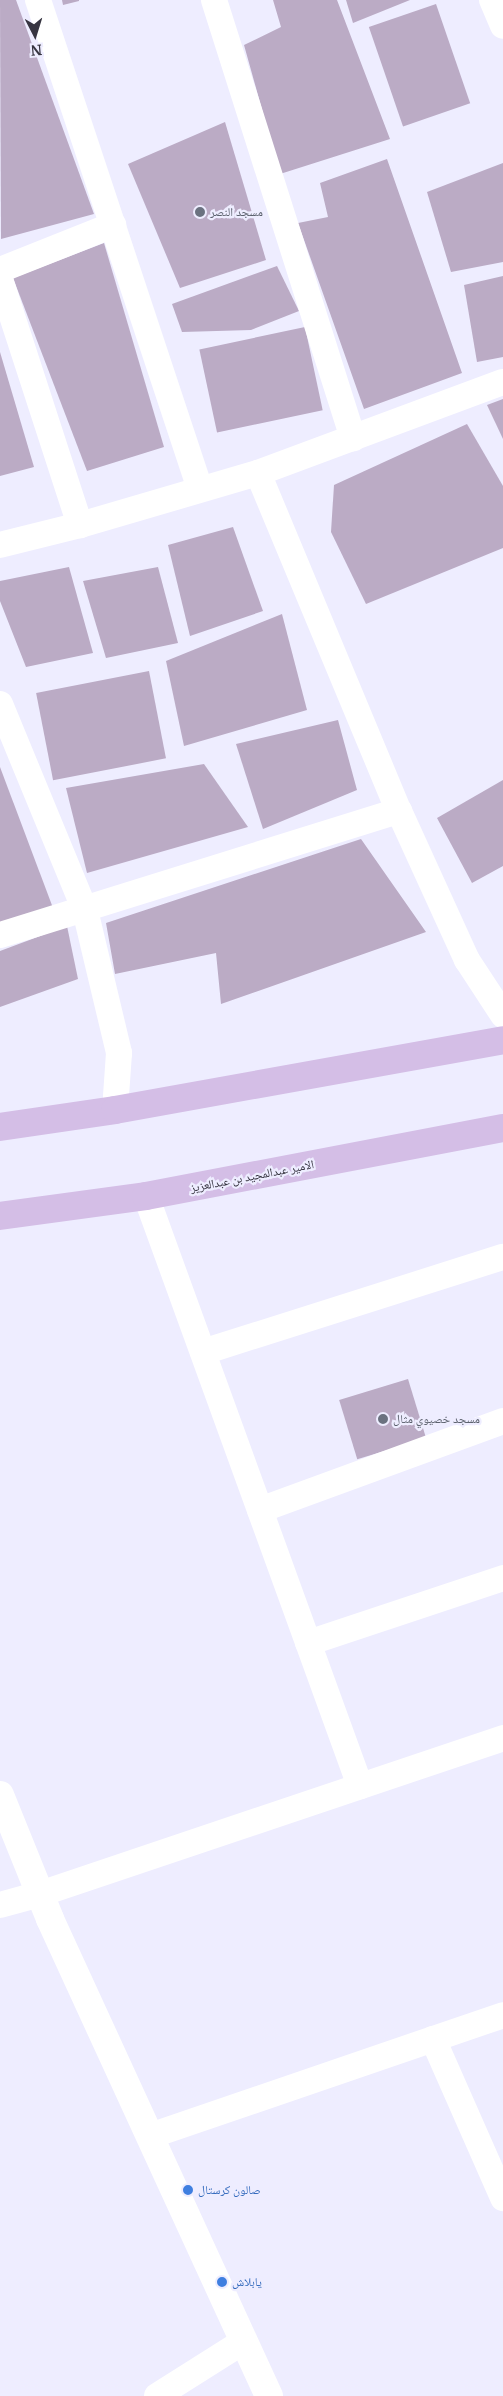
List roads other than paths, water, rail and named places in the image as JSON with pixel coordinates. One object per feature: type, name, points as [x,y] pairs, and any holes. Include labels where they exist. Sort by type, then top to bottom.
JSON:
[{"type":"main road","points":[[0,1126],[115,1110],[503,1040]]},
{"type":"main road","name":"الامير عبدالمجيد بن عبدالعزيز","points":[[0,1216],[146,1196],[503,1128]]},
{"type":"street","points":[[38,0],[200,489]]},
{"type":"street","points":[[214,0],[353,438]]},
{"type":"street","points":[[492,0],[503,26]]},
{"type":"street","points":[[0,270],[113,225]]},
{"type":"street","points":[[0,279],[80,525]]},
{"type":"street","points":[[0,545],[80,525],[258,473],[503,382]]},
{"type":"street","points":[[258,473],[399,811],[467,960],[503,1015]]},
{"type":"street","points":[[0,704],[85,910],[119,1053],[115,1110]]},
{"type":"street","points":[[0,935],[399,811]]},
{"type":"street","points":[[146,1196],[360,1786]]},
{"type":"street","points":[[203,1352],[503,1257]]},
{"type":"street","points":[[260,1510],[503,1421]]},
{"type":"street","points":[[308,1642],[503,1578]]},
{"type":"street","points":[[0,1905],[40,1894],[503,1738]]},
{"type":"street","points":[[0,1795],[40,1894],[269,2396]]},
{"type":"street","points":[[150,2136],[503,2015]]},
{"type":"street","points":[[433,2039],[503,2198]]},
{"type":"street","points":[[157,2396],[244,2341]]},
{"type":"place","name":"مسجد النصر","points":[[200,212]]},
{"type":"place","name":"مسجد خصيوي مثال","points":[[383,1419]]},
{"type":"place","name":"صالون كرستال","points":[[188,2190]]},
{"type":"place","name":"يابلاش","points":[[222,2282]]}]
